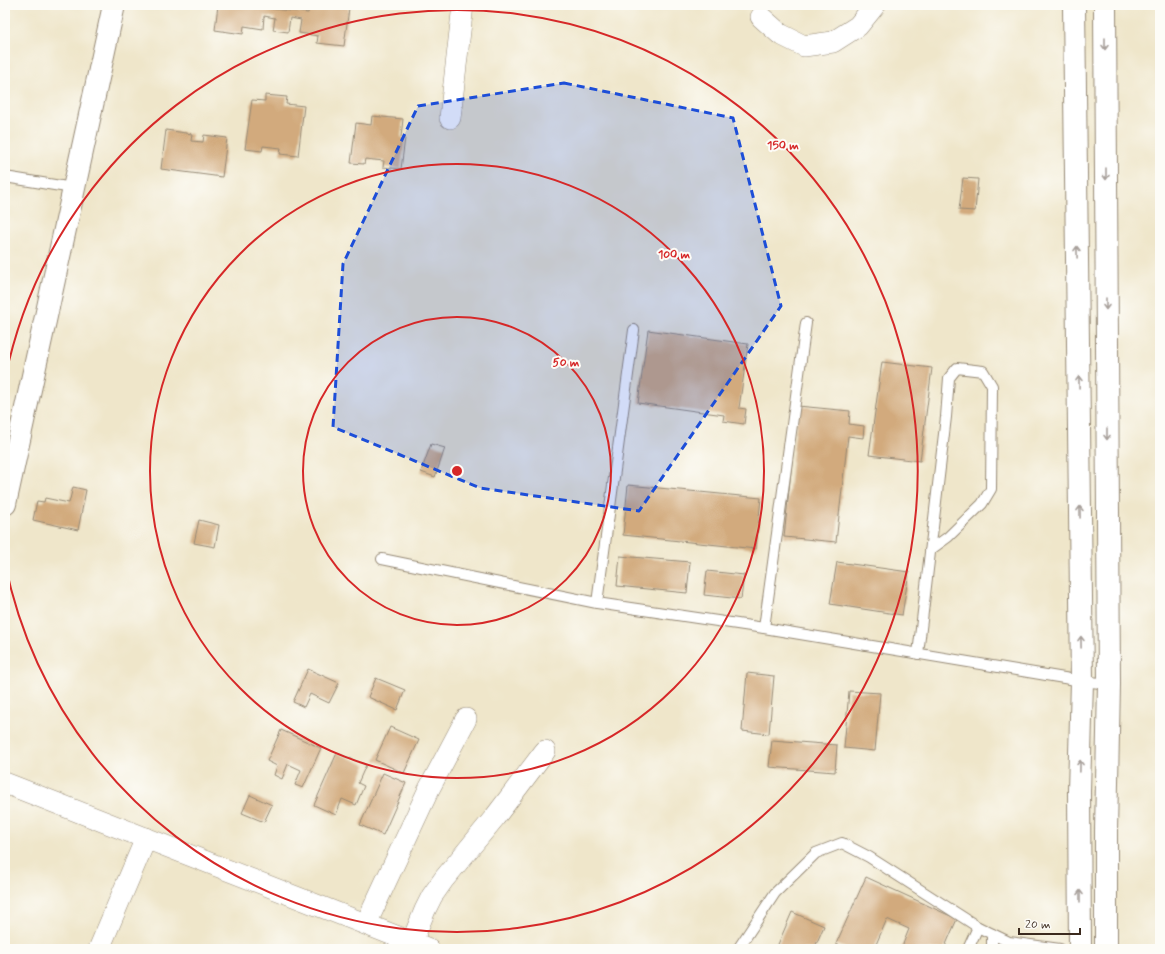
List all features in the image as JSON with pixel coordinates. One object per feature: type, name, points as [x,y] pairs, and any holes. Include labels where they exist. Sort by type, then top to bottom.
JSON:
[{"type":"street","points":[[5,504],[114,5]]},
{"type":"street","points":[[450,118],[463,5]]},
{"type":"street","points":[[761,17],[780,34],[804,46],[832,42],[858,26],[875,5]]},
{"type":"street","points":[[1074,5],[1082,681],[1079,791],[1080,949]]},
{"type":"street","points":[[1105,5],[1109,684],[1106,831],[1106,949]]},
{"type":"street","points":[[366,924],[429,789],[466,718]]},
{"type":"street","points":[[5,783],[366,924],[417,947],[425,910],[440,885],[545,751]]},
{"type":"street","points":[[99,949],[146,838]]},
{"type":"lane","points":[[5,177],[73,188]]},
{"type":"lane","points":[[764,628],[806,323]]},
{"type":"lane","points":[[597,603],[634,330]]},
{"type":"lane","points":[[918,654],[930,550],[946,417],[949,378],[957,368],[983,370],[992,386],[991,489],[982,504],[948,537],[930,550]]},
{"type":"lane","points":[[382,559],[597,603],[764,628],[1082,681],[1109,684]]},
{"type":"lane","points":[[738,949],[775,893],[816,853],[842,843],[869,856],[978,927],[992,934],[1009,942],[1060,949]]},
{"type":"lane","points":[[968,949],[978,927]]},
{"type":"lane","points":[[992,934],[992,949]]},
{"type":"highlighted area","points":[[564,83],[733,118],[781,306],[639,511],[480,488],[333,427],[343,264],[418,106]]},
{"type":"building","points":[[218,5],[258,5],[257,7],[308,13],[309,5],[334,5],[349,8],[344,46],[317,43],[318,36],[299,33],[301,20],[290,18],[288,32],[273,30],[275,18],[264,16],[263,29],[244,26],[243,34],[215,30]]},
{"type":"building","points":[[265,95],[287,97],[286,104],[304,106],[298,156],[280,154],[281,148],[263,146],[262,151],[245,149],[252,100],[265,101]]},
{"type":"building","points":[[372,116],[403,119],[401,137],[405,138],[401,169],[383,167],[384,161],[365,159],[364,164],[351,163],[356,123],[371,125]]},
{"type":"building","points":[[166,130],[192,134],[191,141],[203,142],[204,135],[227,138],[222,177],[161,169]]},
{"type":"building","points":[[963,178],[978,179],[975,211],[959,210]]},
{"type":"building","points":[[648,330],[748,344],[739,408],[746,409],[744,424],[723,421],[724,415],[638,403]]},
{"type":"building","points":[[882,362],[932,368],[920,461],[869,455]]},
{"type":"building","points":[[798,406],[850,411],[849,424],[864,426],[863,438],[848,436],[836,542],[784,537]]},
{"type":"building","points":[[431,444],[445,448],[435,477],[421,472]]},
{"type":"building","points":[[628,485],[761,498],[756,549],[623,535]]},
{"type":"building","points":[[73,487],[86,490],[78,530],[33,520],[37,501],[44,502],[45,498],[69,503]]},
{"type":"building","points":[[199,520],[219,525],[215,547],[194,543]]},
{"type":"building","points":[[620,556],[690,562],[687,593],[617,586]]},
{"type":"building","points":[[837,562],[909,572],[902,615],[830,604]]},
{"type":"building","points":[[707,571],[744,575],[741,599],[704,595]]},
{"type":"building","points":[[308,669],[339,683],[329,703],[310,694],[304,707],[293,702]]},
{"type":"building","points":[[747,673],[774,676],[769,734],[742,731]]},
{"type":"building","points":[[376,678],[405,690],[397,710],[368,697]]},
{"type":"building","points":[[849,691],[880,693],[875,751],[844,748]]},
{"type":"building","points":[[390,727],[419,740],[404,773],[375,760]]},
{"type":"building","points":[[281,730],[321,748],[303,788],[295,785],[301,770],[288,764],[282,779],[274,775],[277,766],[267,761]]},
{"type":"building","points":[[772,740],[837,745],[835,772],[769,767]]},
{"type":"building","points":[[337,753],[366,765],[358,783],[364,786],[356,805],[342,799],[336,815],[314,805]]},
{"type":"building","points":[[383,773],[406,783],[383,835],[360,825]]},
{"type":"building","points":[[250,795],[272,805],[264,822],[242,813]]},
{"type":"building","points":[[866,877],[957,919],[944,949],[901,949],[909,929],[887,919],[874,949],[847,949],[836,944]]},
{"type":"building","points":[[792,912],[824,926],[814,949],[776,949]]}]
